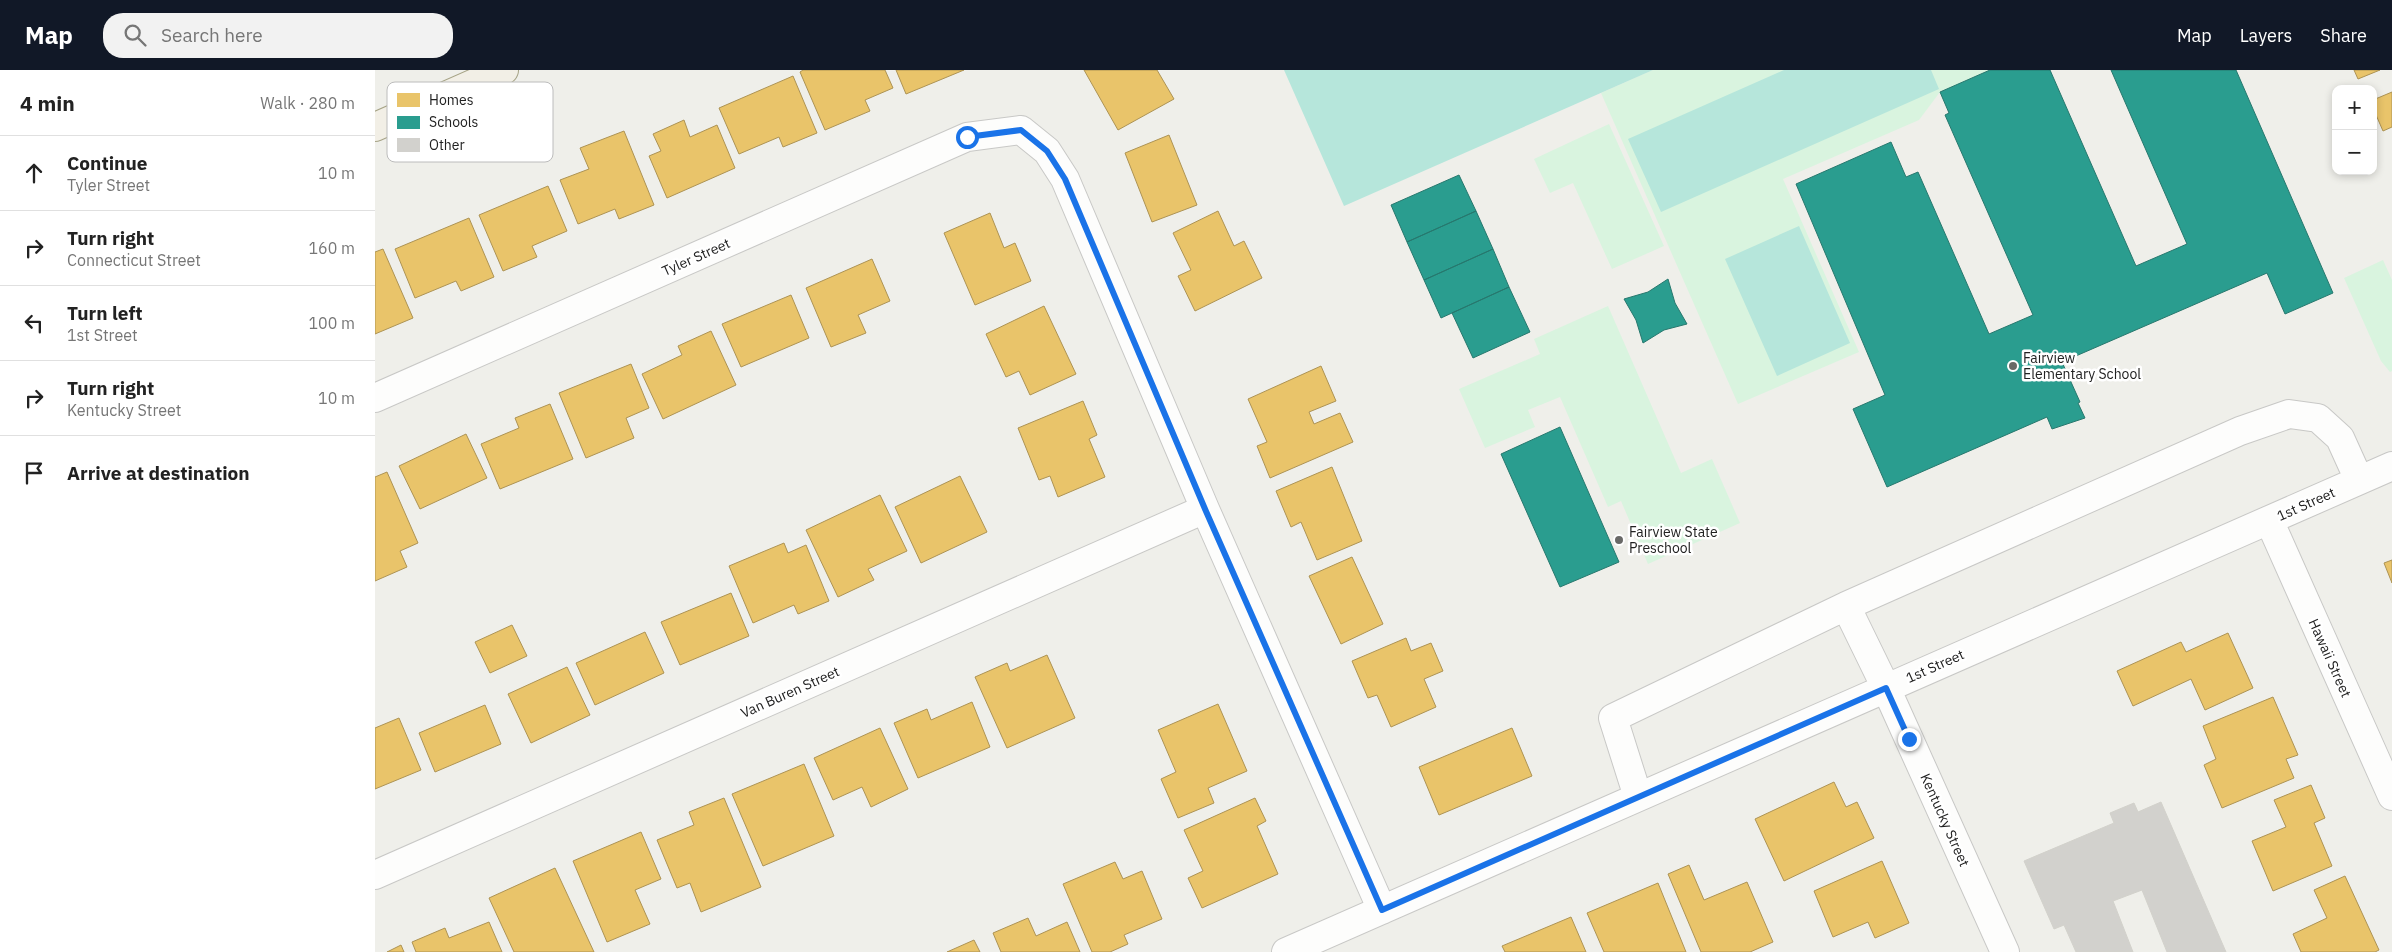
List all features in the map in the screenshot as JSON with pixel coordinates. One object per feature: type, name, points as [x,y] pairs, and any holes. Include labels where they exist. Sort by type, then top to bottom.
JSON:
[{"type":"main road","points":[[478,82],[505,70]]},
{"type":"main road","points":[[375,127],[387,122]]},
{"type":"street","name":"Tyler Street","points":[[375,398],[967,137],[1021,130],[1047,151],[1065,179],[1205,509]]},
{"type":"street","points":[[1638,797],[1613,718],[1846,606],[2240,431],[2289,414],[2318,418],[2340,438],[2359,480]]},
{"type":"street","name":"1st Street","points":[[1287,952],[2392,466]]},
{"type":"street","name":"Van Buren Street","points":[[375,874],[1205,509]]},
{"type":"street","points":[[1205,509],[1382,910]]},
{"type":"street","name":"Hawaii Street","points":[[2269,520],[2392,796]]},
{"type":"street","name":"Kentucky Street","points":[[1846,606],[1886,688],[2005,952]]},
{"type":"green space","points":[[1653,70],[1990,70],[1940,92],[1919,120],[1783,179],[1859,352],[1738,404],[1601,93]]},
{"type":"green space","points":[[1609,124],[1664,246],[1612,269],[1573,183],[1550,193],[1534,159]]},
{"type":"green space","points":[[2383,260],[2392,280],[2392,371],[2390,372],[2381,361],[2344,278]]},
{"type":"green space","points":[[1608,306],[1681,473],[1712,459],[1740,523],[1648,564],[1621,501],[1608,507],[1560,397],[1528,410],[1535,427],[1485,448],[1459,389],[1540,354],[1534,339]]},
{"type":"shaded area","points":[[1284,70],[1653,70],[1344,206]]},
{"type":"shaded area","points":[[1784,70],[1931,70],[1939,89],[1661,212],[1628,139]]},
{"type":"shaded area","points":[[1799,226],[1850,343],[1777,376],[1725,259]]},
{"type":"building: Homes","points":[[803,70],[885,70],[893,88],[865,100],[870,111],[825,130],[800,72]]},
{"type":"building: Homes","points":[[896,70],[964,70],[906,94]]},
{"type":"building: Homes","points":[[1084,70],[1157,70],[1174,99],[1118,130]]},
{"type":"building: Homes","points":[[2354,70],[2380,70],[2358,79]]},
{"type":"building: Homes","points":[[793,76],[817,133],[783,147],[779,137],[739,154],[719,108]]},
{"type":"building: Homes","points":[[2392,92],[2392,127],[2383,131],[2377,117],[2377,98]]},
{"type":"building: Homes","points":[[684,120],[690,137],[717,125],[735,168],[667,198],[649,156],[661,151],[653,134]]},
{"type":"building: Homes","points":[[624,131],[654,205],[619,219],[615,209],[578,224],[560,180],[589,169],[580,148]]},
{"type":"building: Homes","points":[[1169,135],[1197,205],[1152,222],[1125,153]]},
{"type":"building: Homes","points":[[548,186],[567,231],[532,246],[537,257],[503,271],[479,215]]},
{"type":"building: Homes","points":[[1218,211],[1234,246],[1244,241],[1262,278],[1195,311],[1178,276],[1191,270],[1173,233]]},
{"type":"building: Homes","points":[[990,213],[1004,248],[1015,243],[1031,281],[975,305],[944,233]]},
{"type":"building: Homes","points":[[469,218],[494,277],[461,291],[456,281],[415,298],[395,249]]},
{"type":"building: Homes","points":[[383,249],[413,318],[375,334],[375,252]]},
{"type":"building: Homes","points":[[872,259],[890,301],[858,315],[866,333],[831,347],[806,288]]},
{"type":"building: Homes","points":[[791,295],[809,338],[741,367],[722,324]]},
{"type":"building: Homes","points":[[1044,306],[1076,374],[1030,395],[1019,371],[1006,377],[986,334]]},
{"type":"building: Homes","points":[[711,331],[736,385],[663,419],[642,374],[682,355],[678,346]]},
{"type":"building: Homes","points":[[631,364],[649,408],[626,418],[634,438],[586,458],[559,393]]},
{"type":"building: Homes","points":[[1321,366],[1336,401],[1309,412],[1314,424],[1340,413],[1353,442],[1270,478],[1257,446],[1267,442],[1248,399]]},
{"type":"building: Homes","points":[[1083,401],[1097,435],[1089,439],[1105,477],[1058,497],[1050,476],[1039,480],[1018,428]]},
{"type":"building: Homes","points":[[550,404],[573,459],[500,489],[481,444],[519,428],[515,418]]},
{"type":"building: Homes","points":[[466,434],[487,478],[420,509],[399,466]]},
{"type":"building: Homes","points":[[1332,467],[1362,541],[1317,560],[1301,522],[1291,527],[1276,491]]},
{"type":"building: Homes","points":[[387,472],[418,543],[400,551],[407,567],[375,581],[375,477]]},
{"type":"building: Homes","points":[[960,476],[987,532],[921,563],[895,507]]},
{"type":"building: Homes","points":[[880,495],[907,551],[868,569],[874,580],[838,597],[806,530]]},
{"type":"building: Homes","points":[[784,543],[788,553],[806,545],[829,601],[798,614],[794,605],[753,623],[729,566]]},
{"type":"building: Homes","points":[[1352,557],[1383,624],[1341,644],[1309,576]]},
{"type":"building: Homes","points":[[2392,560],[2392,583],[2384,563]]},
{"type":"building: Homes","points":[[731,593],[749,636],[680,665],[661,622]]},
{"type":"building: Homes","points":[[512,625],[527,656],[490,673],[475,642]]},
{"type":"building: Homes","points":[[645,632],[664,673],[595,705],[576,663]]},
{"type":"building: Homes","points":[[2228,633],[2253,688],[2205,710],[2191,679],[2133,706],[2117,671],[2181,642],[2186,652]]},
{"type":"building: Homes","points":[[1406,638],[1411,651],[1431,643],[1443,671],[1424,679],[1436,707],[1391,727],[1377,695],[1368,698],[1352,661]]},
{"type":"building: Homes","points":[[1047,655],[1075,718],[1007,748],[975,677],[1007,663],[1010,671]]},
{"type":"building: Homes","points":[[567,667],[590,715],[531,743],[508,694]]},
{"type":"building: Homes","points":[[2273,697],[2298,755],[2286,759],[2294,778],[2222,808],[2204,765],[2216,759],[2203,726]]},
{"type":"building: Homes","points":[[972,702],[990,747],[918,778],[894,723],[927,709],[931,720]]},
{"type":"building: Homes","points":[[1218,704],[1247,771],[1208,788],[1214,803],[1178,818],[1161,779],[1176,772],[1158,730]]},
{"type":"building: Homes","points":[[485,705],[501,744],[435,772],[419,733]]},
{"type":"building: Homes","points":[[399,718],[421,770],[375,789],[375,728]]},
{"type":"building: Homes","points":[[880,728],[908,789],[871,807],[862,787],[833,800],[814,758]]},
{"type":"building: Homes","points":[[1512,728],[1532,776],[1439,815],[1419,767]]},
{"type":"building: Homes","points":[[804,764],[834,836],[763,866],[732,794]]},
{"type":"building: Homes","points":[[1834,782],[1846,807],[1857,802],[1874,838],[1784,881],[1755,819]]},
{"type":"building: Homes","points":[[2311,785],[2325,818],[2314,823],[2332,866],[2273,891],[2252,841],[2286,827],[2274,800]]},
{"type":"building: Homes","points":[[724,798],[761,887],[701,912],[690,883],[677,888],[657,840],[694,825],[689,812]]},
{"type":"building: Homes","points":[[1255,798],[1266,821],[1257,826],[1278,874],[1202,908],[1188,878],[1203,871],[1184,830]]},
{"type":"building: Homes","points":[[641,832],[661,879],[635,890],[650,924],[607,942],[573,861]]},
{"type":"building: Homes","points":[[1882,861],[1909,923],[1875,938],[1868,922],[1833,937],[1814,891]]},
{"type":"building: Homes","points":[[1115,862],[1123,879],[1142,871],[1162,919],[1124,935],[1128,944],[1110,952],[1092,952],[1063,884]]},
{"type":"building: Homes","points":[[1689,865],[1704,900],[1747,882],[1773,942],[1750,952],[1701,952],[1668,874]]},
{"type":"building: Homes","points":[[555,868],[594,952],[514,952],[489,898]]},
{"type":"building: Homes","points":[[2345,876],[2379,950],[2375,952],[2301,952],[2293,934],[2327,918],[2314,890]]},
{"type":"building: Homes","points":[[1658,883],[1686,952],[1604,952],[1587,913]]},
{"type":"building: Homes","points":[[1571,917],[1586,952],[1505,952],[1502,946]]},
{"type":"building: Homes","points":[[1028,918],[1036,936],[1067,922],[1080,952],[1001,952],[993,933]]},
{"type":"building: Homes","points":[[489,922],[502,952],[416,952],[412,942],[445,928],[449,938]]},
{"type":"building: Homes","points":[[974,940],[980,952],[947,952]]},
{"type":"building: Homes","points":[[401,945],[404,952],[387,952]]},
{"type":"building: Schools","points":[[1990,70],[2050,70],[2136,266],[2187,244],[2111,70],[2236,70],[2333,293],[2285,314],[2267,273],[2062,362],[2085,418],[2052,429],[2047,417],[1887,487],[1853,409],[1885,395],[1796,184],[1891,142],[1906,177],[1918,172],[1989,334],[2033,315],[1945,115],[1949,113],[1940,92]]},
{"type":"building: Schools","points":[[1459,175],[1476,211],[1407,242],[1391,205]]},
{"type":"building: Schools","points":[[1476,211],[1493,249],[1424,280],[1407,242]]},
{"type":"building: Schools","points":[[1493,249],[1509,287],[1441,318],[1424,280]]},
{"type":"building: Schools","points":[[1668,279],[1675,303],[1687,324],[1664,330],[1643,343],[1636,320],[1624,299],[1648,292]]},
{"type":"building: Schools","points":[[1509,287],[1530,332],[1473,358],[1452,313]]},
{"type":"building: Schools","points":[[1560,427],[1619,562],[1560,587],[1501,454]]},
{"type":"building: Other","points":[[2161,802],[2226,952],[2167,952],[2142,890],[2113,901],[2133,952],[2076,952],[2064,925],[2054,929],[2024,861],[2114,823],[2110,813],[2134,803],[2138,812]]},
{"type":"place","name":"Fairview Elementary School","points":[[2013,366]]},
{"type":"place","name":"Fairview State Preschool","points":[[1619,540]]},
{"type":"route","points":[[967,137],[1021,130],[1047,151],[1065,179],[1205,509],[1382,910],[1886,688],[1909,739]]}]
